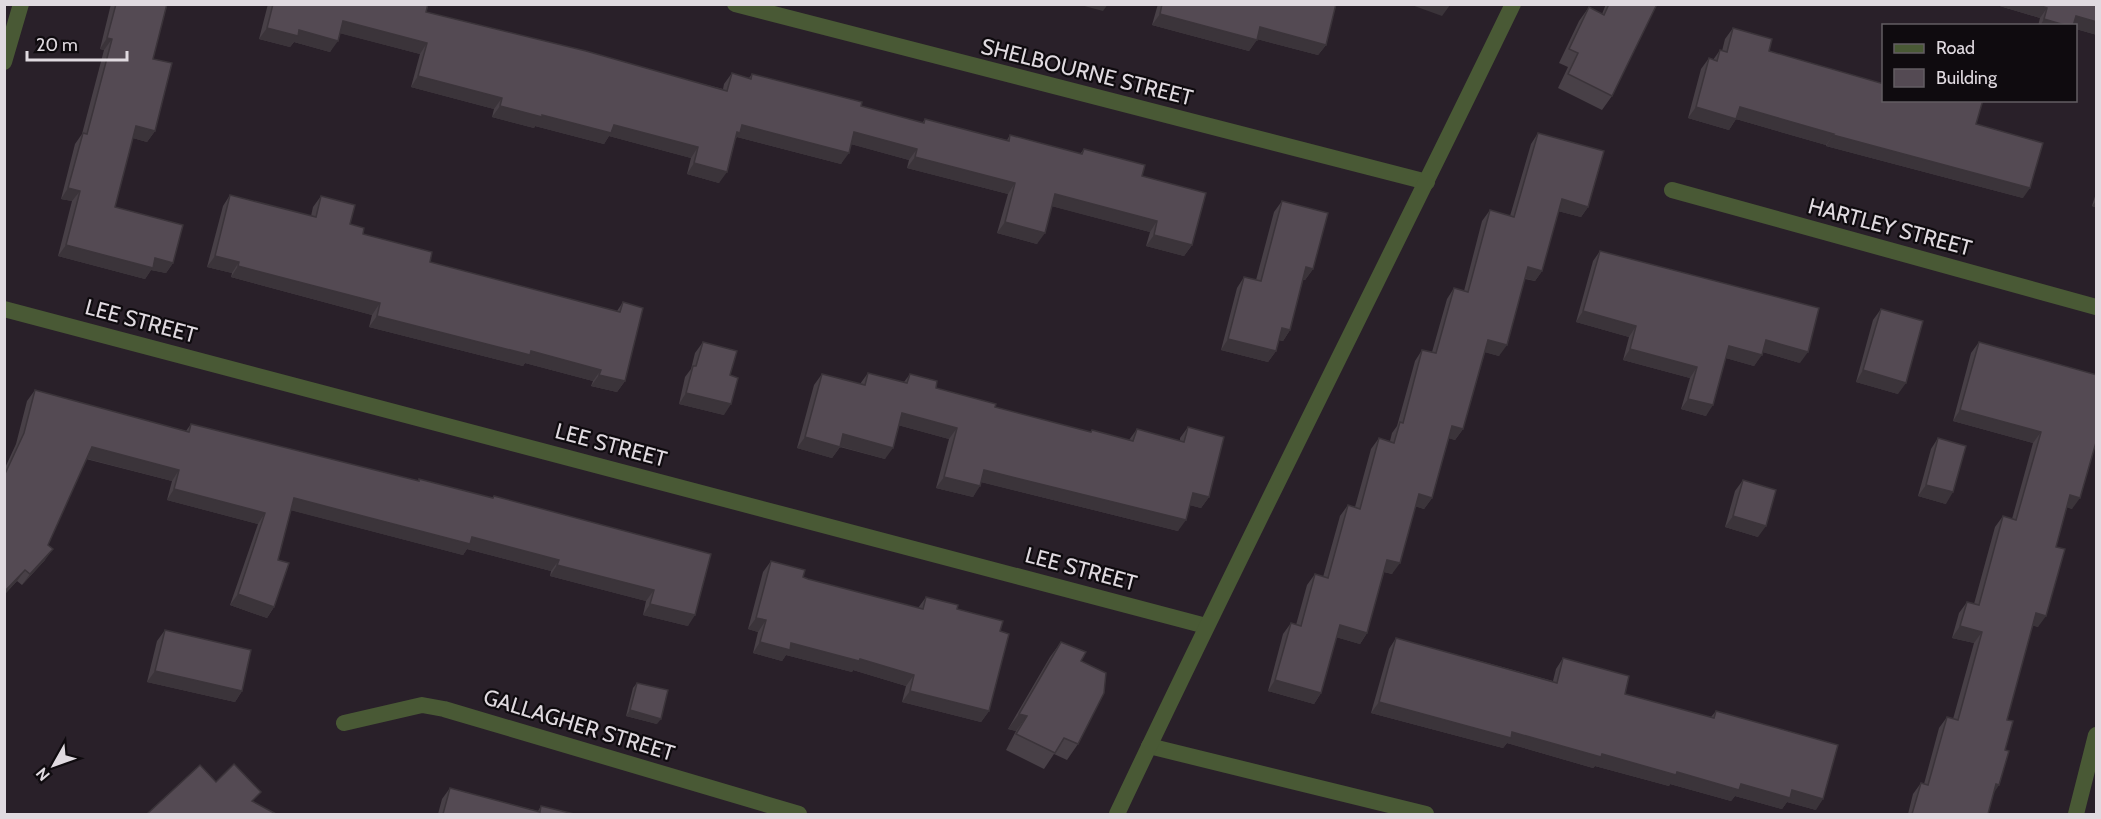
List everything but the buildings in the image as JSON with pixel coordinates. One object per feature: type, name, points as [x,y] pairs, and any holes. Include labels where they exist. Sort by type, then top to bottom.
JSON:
[{"type":"street","points":[[4,62],[21,4]]},
{"type":"street","name":"SHELBOURNE STREET","points":[[735,4],[1427,182]]},
{"type":"street","points":[[1117,814],[1206,626],[1513,4]]},
{"type":"street","name":"HARTLEY STREET","points":[[1672,190],[2097,307]]},
{"type":"street","name":"LEE STREET","points":[[4,309],[1206,626]]},
{"type":"street","name":"GALLAGHER STREET","points":[[344,723],[422,705],[444,709],[799,814]]},
{"type":"street","points":[[2076,814],[2097,735]]},
{"type":"street","points":[[1149,746],[1426,814]]}]
